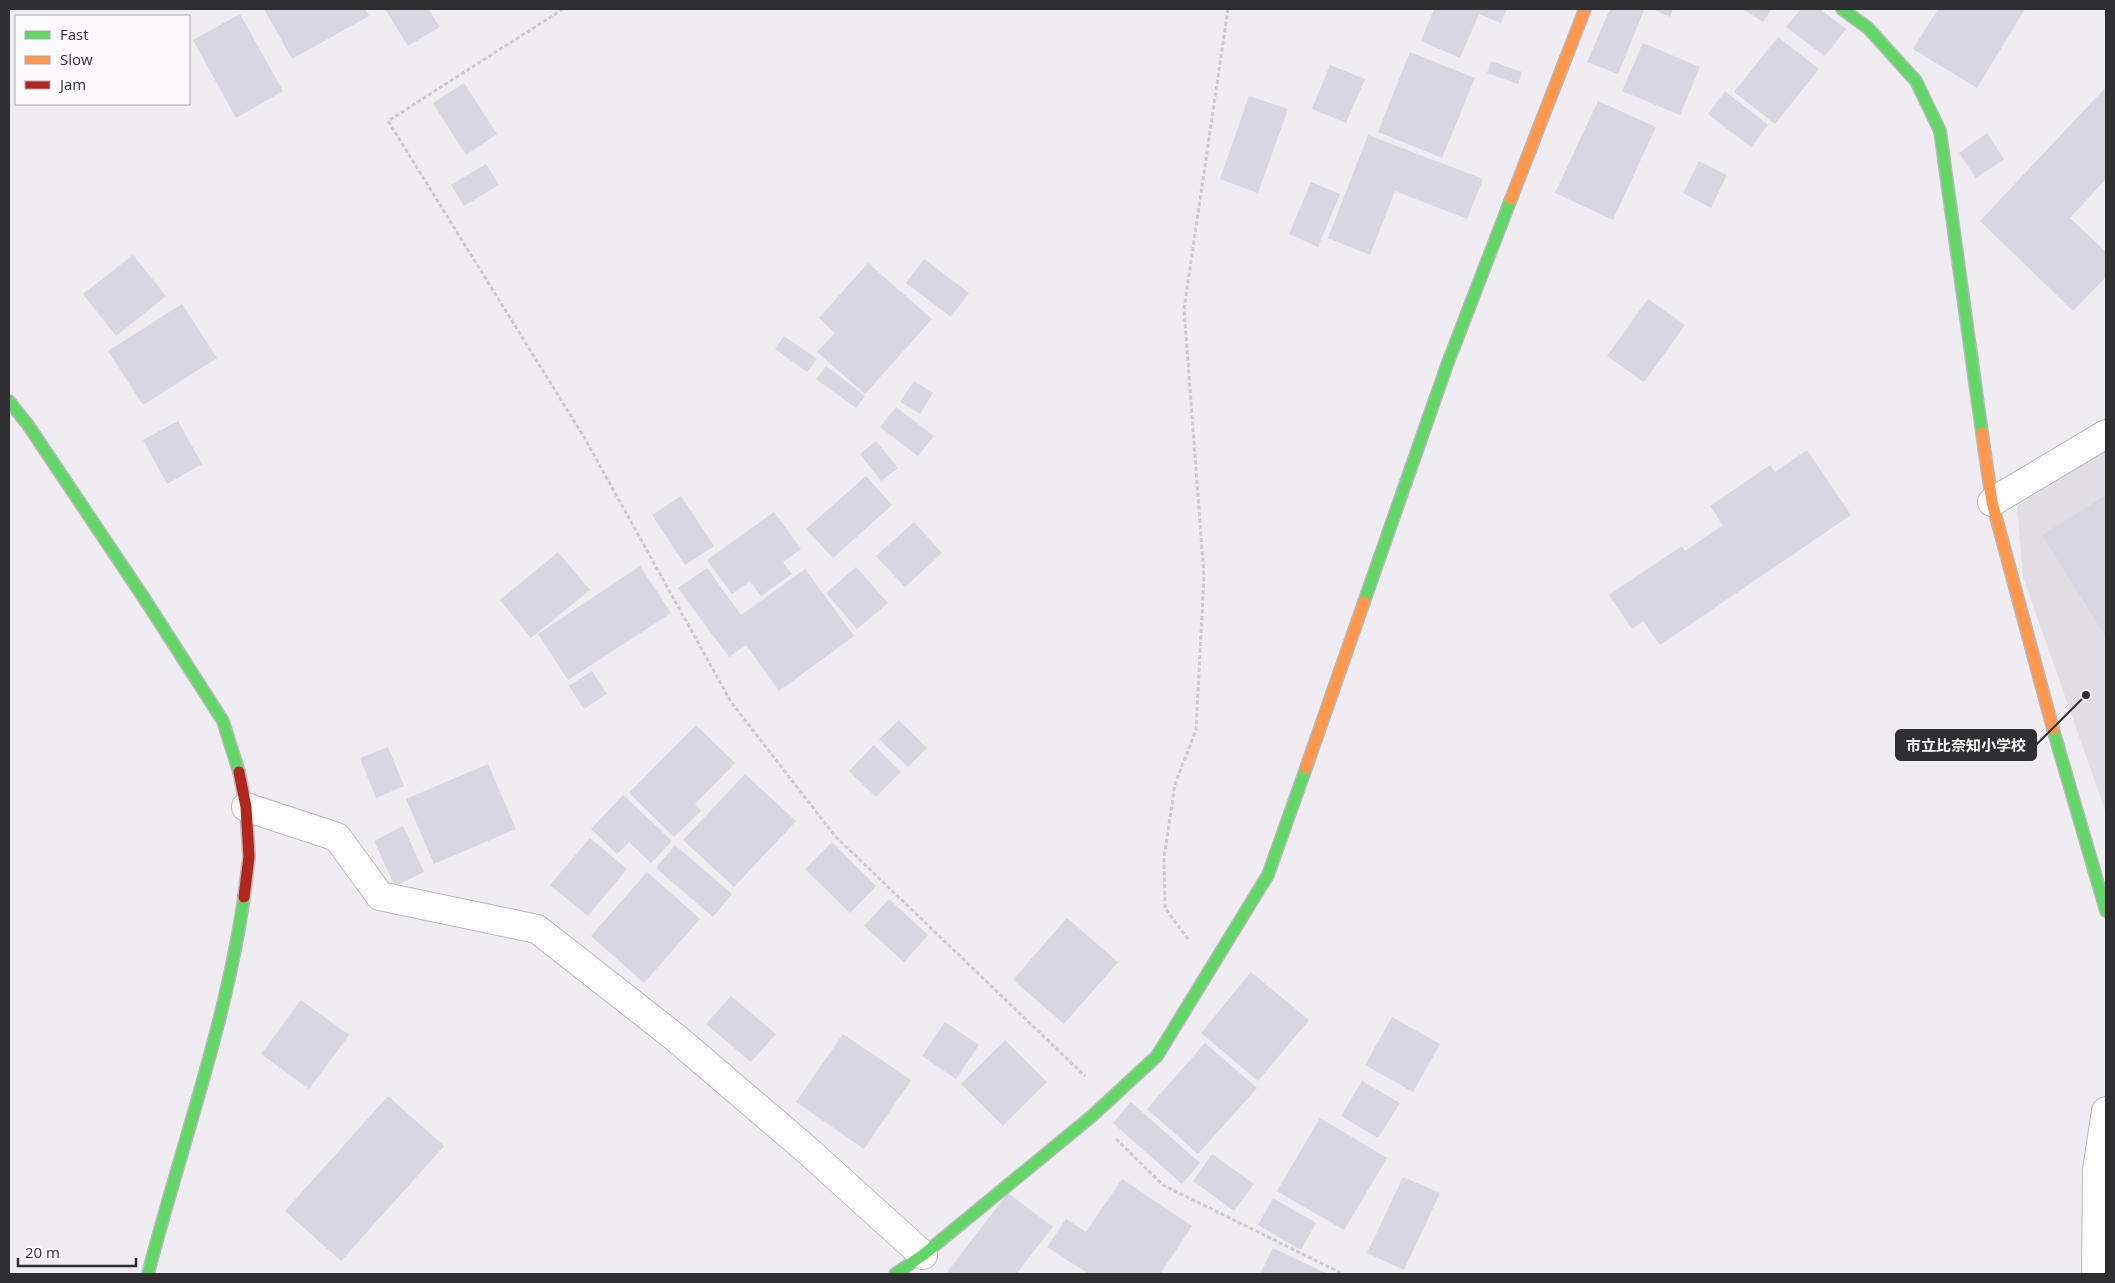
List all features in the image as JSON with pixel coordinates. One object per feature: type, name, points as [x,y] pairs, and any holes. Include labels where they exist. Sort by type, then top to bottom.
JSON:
[{"type":"street","points":[[896,1274],[923,1255],[1092,1116],[1108,1099],[1158,1056],[1268,875],[1447,365],[1585,9]]},
{"type":"street","points":[[1842,9],[1868,28],[1916,81],[1940,131],[1992,502],[2041,688],[2106,911]]},
{"type":"street","points":[[9,401],[28,425],[223,720],[237,764],[246,807],[249,857],[238,937],[202,1083],[166,1201],[148,1274]]},
{"type":"street","points":[[1992,502],[2106,434]]},
{"type":"street","points":[[246,807],[337,837],[380,896],[537,929],[676,1038],[807,1150],[923,1255]]},
{"type":"street","points":[[2096,1274],[2097,1170],[2106,1111]]},
{"type":"path","points":[[563,9],[388,121],[584,437],[731,702],[835,836],[1108,1099]]},
{"type":"path","points":[[1210,970],[1165,908],[1164,858],[1176,784],[1196,730],[1204,576],[1184,309],[1228,9]]},
{"type":"path","points":[[1092,1116],[1163,1185],[1343,1274]]},
{"type":"shaded area","points":[[2106,444],[2106,813],[2023,577],[2017,506]]},
{"type":"building","points":[[264,9],[365,9],[369,16],[292,59]]},
{"type":"building","points":[[385,9],[428,9],[440,27],[408,46]]},
{"type":"building","points":[[1434,9],[1507,9],[1501,23],[1479,14],[1460,58],[1421,41]]},
{"type":"building","points":[[1610,9],[1644,10],[1618,74],[1587,62]]},
{"type":"building","points":[[1653,9],[1673,9],[1670,17]]},
{"type":"building","points":[[1743,9],[1772,9],[1763,22]]},
{"type":"building","points":[[1801,9],[1820,9],[1846,29],[1825,56],[1786,27]]},
{"type":"building","points":[[1938,9],[2025,9],[1977,88],[1913,49]]},
{"type":"building","points":[[240,14],[283,91],[236,118],[193,40]]},
{"type":"building","points":[[1778,37],[1819,69],[1775,124],[1734,92]]},
{"type":"building","points":[[1643,43],[1700,67],[1680,115],[1622,91]]},
{"type":"building","points":[[1410,52],[1475,78],[1442,158],[1378,132]]},
{"type":"building","points":[[1491,61],[1522,72],[1518,84],[1487,73]]},
{"type":"building","points":[[1330,65],[1365,79],[1346,123],[1312,109]]},
{"type":"building","points":[[464,83],[497,134],[466,155],[433,103]]},
{"type":"building","points":[[2106,87],[2106,179],[2070,218],[2106,252],[2106,277],[2073,311],[1980,221]]},
{"type":"building","points":[[1725,91],[1768,125],[1751,147],[1708,114]]},
{"type":"building","points":[[1249,96],[1288,109],[1258,193],[1220,179]]},
{"type":"building","points":[[1598,101],[1656,127],[1613,220],[1555,193]]},
{"type":"building","points":[[1987,133],[2004,159],[1976,178],[1959,153]]},
{"type":"building","points":[[1368,135],[1483,179],[1467,219],[1395,191],[1370,255],[1328,238]]},
{"type":"building","points":[[1699,161],[1727,175],[1711,208],[1683,193]]},
{"type":"building","points":[[486,164],[499,185],[464,206],[451,185]]},
{"type":"building","points":[[1311,182],[1340,194],[1318,247],[1289,234]]},
{"type":"building","points":[[133,255],[166,296],[116,336],[83,294]]},
{"type":"building","points":[[924,259],[969,293],[951,317],[906,283]]},
{"type":"building","points":[[868,263],[932,319],[865,394],[817,352],[835,333],[819,318]]},
{"type":"building","points":[[1648,299],[1685,325],[1644,382],[1607,356]]},
{"type":"building","points":[[182,304],[217,358],[143,405],[108,351]]},
{"type":"building","points":[[784,336],[817,359],[807,372],[775,349]]},
{"type":"building","points":[[826,366],[865,396],[856,408],[816,379]]},
{"type":"building","points":[[914,381],[933,393],[920,414],[900,402]]},
{"type":"building","points":[[896,407],[934,436],[918,456],[880,427]]},
{"type":"building","points":[[178,421],[202,464],[167,484],[143,440]]},
{"type":"building","points":[[876,441],[898,468],[881,481],[860,454]]},
{"type":"building","points":[[1807,450],[1851,515],[1660,645],[1643,621],[1632,629],[1609,595],[1682,546],[1685,551],[1723,525],[1710,506],[1770,465],[1775,472]]},
{"type":"building","points":[[866,476],[892,505],[833,558],[806,529]]},
{"type":"building","points":[[2106,495],[2106,637],[2042,535]]},
{"type":"building","points":[[681,496],[714,546],[685,565],[652,515]]},
{"type":"building","points":[[774,512],[801,549],[783,562],[792,574],[761,596],[750,581],[732,594],[707,560]]},
{"type":"building","points":[[914,522],[942,553],[905,587],[876,556]]},
{"type":"building","points":[[558,552],[590,590],[531,638],[500,600]]},
{"type":"building","points":[[640,566],[671,613],[568,680],[538,634]]},
{"type":"building","points":[[856,567],[888,603],[857,629],[826,593]]},
{"type":"building","points":[[707,568],[741,615],[805,569],[854,636],[779,691],[746,645],[729,657],[678,588]]},
{"type":"building","points":[[592,671],[607,694],[584,709],[569,686]]},
{"type":"building","points":[[899,720],[927,748],[908,767],[879,739]]},
{"type":"building","points":[[696,725],[735,763],[695,804],[701,811],[674,837],[629,793]]},
{"type":"building","points":[[874,745],[901,772],[876,797],[849,771]]},
{"type":"building","points":[[388,747],[404,786],[376,798],[360,758]]},
{"type":"building","points":[[488,764],[516,829],[434,864],[406,799]]},
{"type":"building","points":[[745,774],[796,821],[734,887],[683,840]]},
{"type":"building","points":[[623,795],[672,841],[651,863],[629,842],[617,854],[591,829]]},
{"type":"building","points":[[403,826],[424,872],[395,886],[374,841]]},
{"type":"building","points":[[590,838],[627,869],[588,916],[550,885]]},
{"type":"building","points":[[832,842],[876,886],[850,913],[805,869]]},
{"type":"building","points":[[675,845],[732,894],[713,917],[656,868]]},
{"type":"building","points":[[647,872],[700,919],[644,983],[591,936]]},
{"type":"building","points":[[889,899],[928,935],[904,962],[864,926]]},
{"type":"building","points":[[1067,918],[1118,962],[1064,1024],[1013,980]]},
{"type":"building","points":[[1251,972],[1309,1020],[1258,1081],[1201,1033]]},
{"type":"building","points":[[731,996],[776,1034],[751,1062],[706,1024]]},
{"type":"building","points":[[301,1000],[349,1035],[309,1089],[261,1054]]},
{"type":"building","points":[[1392,1017],[1440,1044],[1413,1092],[1365,1065]]},
{"type":"building","points":[[945,1022],[979,1045],[956,1079],[922,1056]]},
{"type":"building","points":[[843,1034],[911,1080],[864,1149],[796,1102]]},
{"type":"building","points":[[1005,1040],[1047,1082],[1003,1126],[961,1084]]},
{"type":"building","points":[[1205,1043],[1257,1088],[1198,1154],[1147,1109]]},
{"type":"building","points":[[1362,1081],[1400,1103],[1378,1138],[1341,1116]]},
{"type":"building","points":[[388,1096],[444,1146],[341,1261],[285,1211]]},
{"type":"building","points":[[1131,1102],[1200,1163],[1182,1184],[1113,1123]]},
{"type":"building","points":[[1320,1118],[1387,1158],[1344,1230],[1277,1191]]},
{"type":"building","points":[[1212,1154],[1254,1184],[1234,1211],[1193,1181]]},
{"type":"building","points":[[1403,1177],[1440,1193],[1404,1270],[1367,1253]]},
{"type":"building","points":[[1122,1179],[1192,1226],[1160,1274],[1089,1274],[1047,1247],[1066,1219],[1086,1232]]},
{"type":"building","points":[[1008,1193],[1053,1227],[1016,1274],[949,1274],[947,1272]]},
{"type":"building","points":[[1273,1198],[1316,1223],[1301,1250],[1258,1225]]},
{"type":"building","points":[[1273,1248],[1328,1274],[1260,1274]]},
{"type":"traffic: fast","points":[[1842,9],[1868,28],[1916,81],[1940,131],[1982,433]]},
{"type":"traffic: fast","points":[[1364,602],[1447,365],[1511,199]]},
{"type":"traffic: fast","points":[[9,401],[28,425],[144,598],[223,721],[239,772]]},
{"type":"traffic: fast","points":[[2053,729],[2106,911]]},
{"type":"traffic: fast","points":[[895,1274],[923,1255],[1092,1116],[1157,1056],[1268,875],[1306,768]]},
{"type":"traffic: fast","points":[[148,1274],[226,992],[244,897]]},
{"type":"traffic: slow","points":[[1511,199],[1585,9]]},
{"type":"traffic: slow","points":[[1982,433],[1992,502],[2053,729]]},
{"type":"traffic: slow","points":[[1306,768],[1364,602]]},
{"type":"traffic: jam","points":[[239,772],[246,807],[249,857],[244,897]]},
{"type":"place","name":"市立比奈知小学校","points":[[2086,695]]}]
